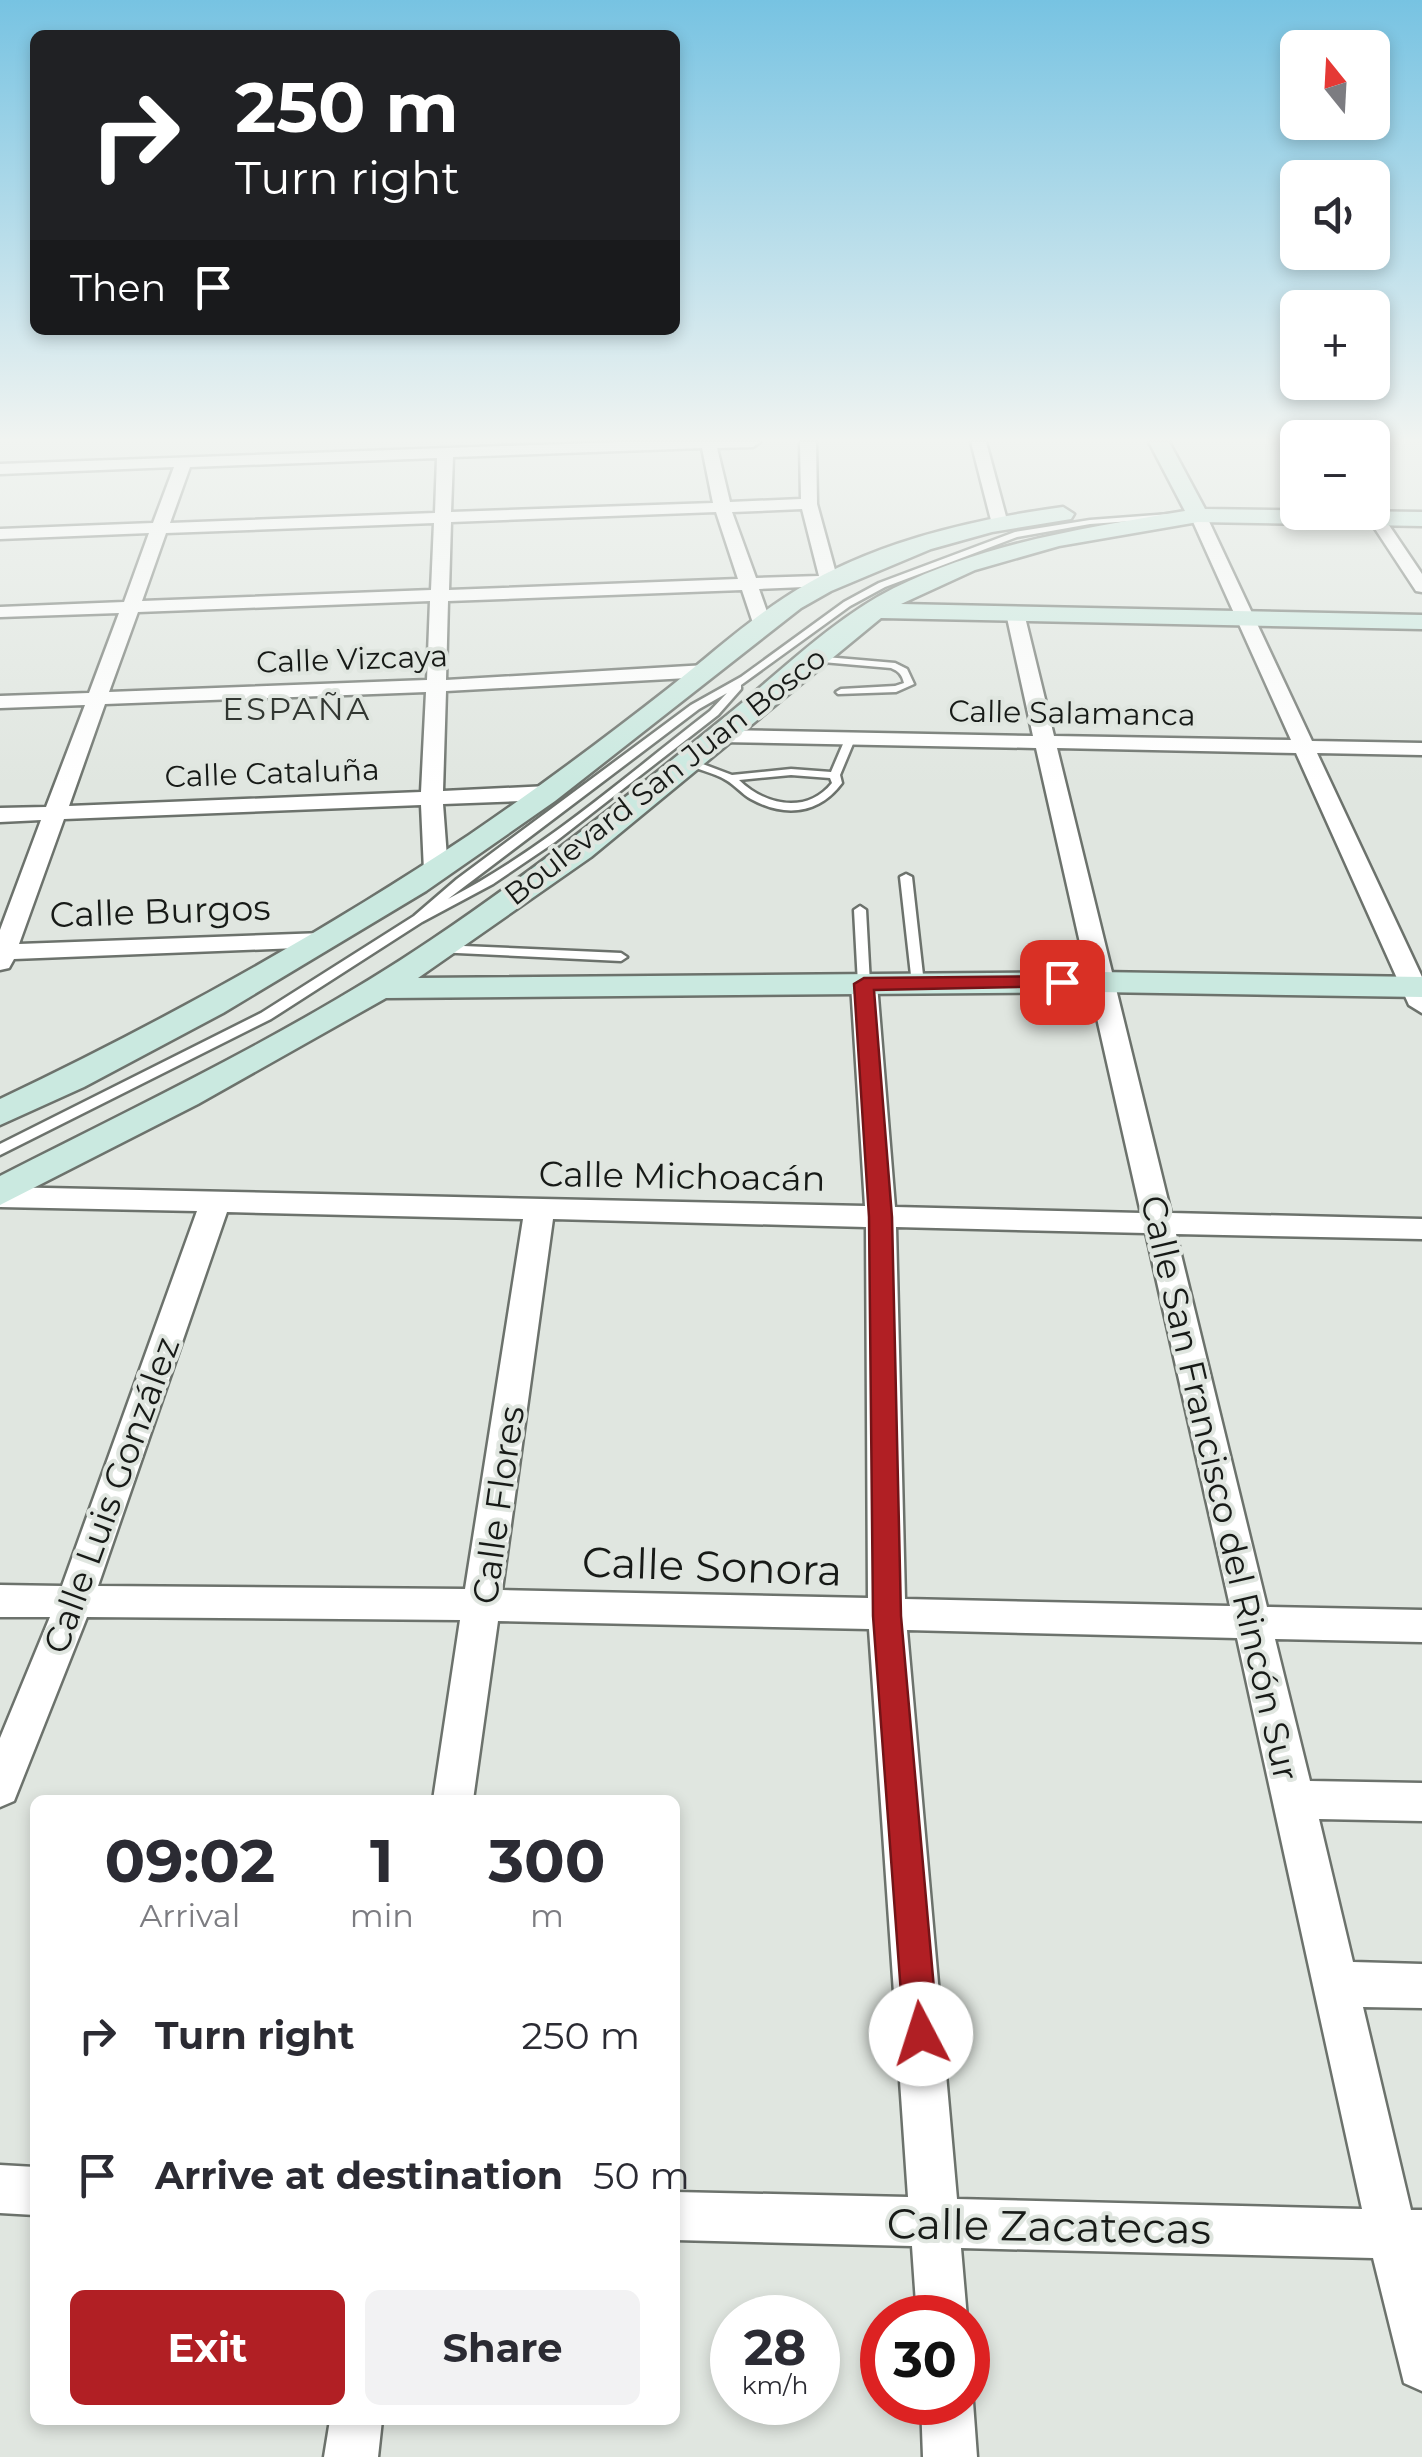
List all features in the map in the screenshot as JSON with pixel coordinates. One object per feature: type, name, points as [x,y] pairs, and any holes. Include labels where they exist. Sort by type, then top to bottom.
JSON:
[{"type":"street","points":[[1,955],[150,557]]},
{"type":"street","points":[[436,870],[432,796],[441,557]]},
{"type":"street","points":[[738,557],[763,626]]},
{"type":"street","points":[[0,612],[829,581],[823,557]]},
{"type":"street","name":"Boulevard San Juan Bosco","points":[[0,1113],[178,1026],[436,870],[548,793],[763,626],[829,581],[888,557]]},
{"type":"street","name":"Boulevard San Juan Bosco","points":[[0,1195],[379,988],[440,949],[580,851],[874,611],[924,583],[994,557]]},
{"type":"street","points":[[379,988],[1098,982],[1419,993],[1216,557]]},
{"type":"street","points":[[1401,557],[1422,587]]},
{"type":"street","points":[[874,611],[1422,622]]},
{"type":"street","name":"Calle San Francisco del Rincón Sur","points":[[1015,613],[1334,1984],[1406,2234],[1422,2364]]},
{"type":"street","name":"Calle Vizcaya","points":[[0,702],[706,672]]},
{"type":"street","name":"Calle Salamanca","points":[[720,736],[1422,749]]},
{"type":"street","name":"Calle Cataluña","points":[[0,815],[548,793]]},
{"type":"street","name":"Calle Burgos","points":[[1,955],[323,940]]},
{"type":"street","points":[[864,984],[881,1217],[887,1616],[941,2295]]},
{"type":"street","name":"Calle Michoacán","points":[[0,1195],[1422,1229]]},
{"type":"street","name":"Calle Luis González","points":[[0,1788],[74,1603],[216,1200]]},
{"type":"street","name":"Calle Flores","points":[[454,1795],[539,1210]]},
{"type":"street","name":"Calle Sonora","points":[[0,1601],[484,1605],[1422,1626]]},
{"type":"street","points":[[1294,1800],[1422,1802]]},
{"type":"street","points":[[1334,1984],[1422,1986]]},
{"type":"street","points":[[0,2189],[30,2190]]},
{"type":"street","name":"Calle Zacatecas","points":[[680,2216],[1406,2234]]},
{"type":"street","points":[[351,2457],[355,2425]]},
{"type":"street","points":[[948,2425],[950,2457]]},
{"type":"lane","points":[[418,919],[461,881],[632,754],[846,604],[952,557]]},
{"type":"lane","points":[[814,659],[892,665],[901,668],[909,684],[896,689],[841,692]]},
{"type":"lane","points":[[0,1150],[266,1016],[418,919],[489,882],[551,840],[714,713],[744,679]]},
{"type":"lane","points":[[688,762],[731,778],[755,800],[791,807],[826,797],[837,783],[835,776],[850,739]]},
{"type":"lane","points":[[731,778],[791,772],[835,776]]},
{"type":"lane","points":[[906,876],[918,984]]},
{"type":"lane","points":[[860,910],[864,984]]},
{"type":"lane","points":[[440,949],[621,956]]},
{"type":"district","name":"ESPAÑA","points":[[297,708]]},
{"type":"route","points":[[921,2034],[887,1616],[881,1217],[864,984],[1062,982]]}]
